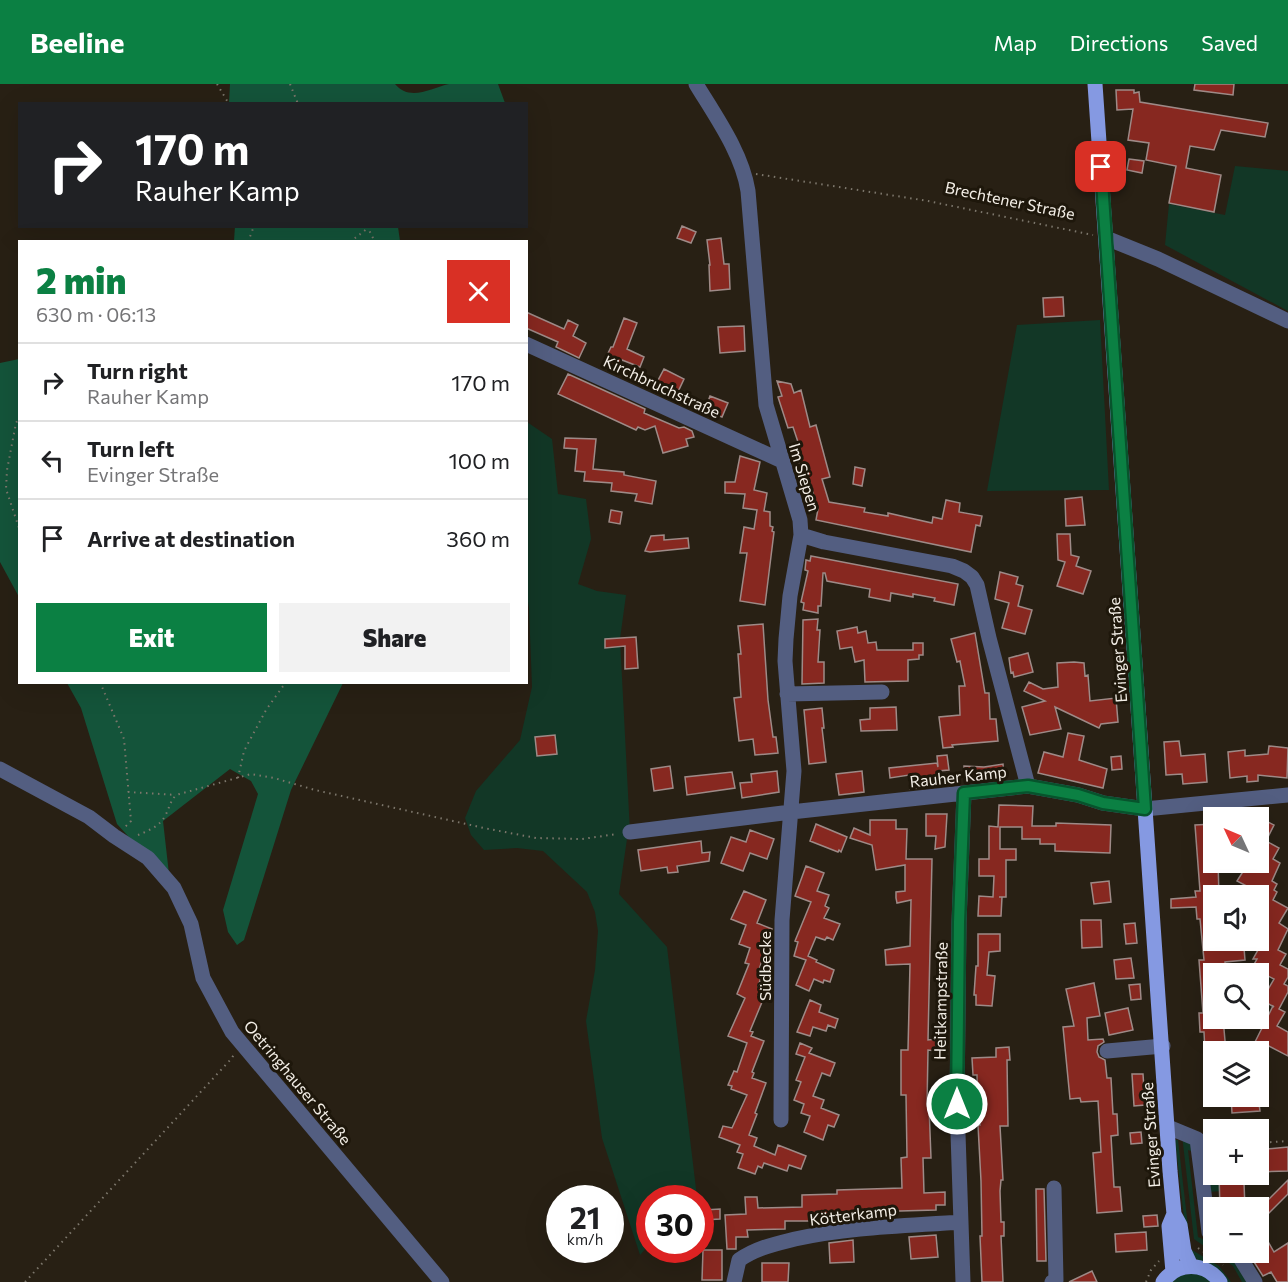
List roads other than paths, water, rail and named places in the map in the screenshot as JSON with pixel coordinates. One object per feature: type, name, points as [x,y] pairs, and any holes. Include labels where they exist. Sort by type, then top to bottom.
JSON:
[{"type":"main road","name":"Evinger Straße","points":[[1095,84],[1174,1214],[1180,1225],[1184,1251],[1191,1266]]},
{"type":"main road","name":"Evinger Straße","points":[[1168,1277],[1169,1226],[1174,1214]]},
{"type":"main road","points":[[1168,1277],[1191,1266],[1209,1271],[1220,1282]]},
{"type":"street","name":"Im Siepen","points":[[696,84],[732,145],[745,173],[766,405],[797,507],[801,535],[824,542],[952,566],[972,577],[977,585],[1028,786]]},
{"type":"street","points":[[1106,238],[1158,259],[1288,321]]},
{"type":"street","name":"Kirchbruchstraße","points":[[528,346],[782,461]]},
{"type":"street","name":"Südbecke","points":[[781,1120],[782,920],[794,771],[787,694],[786,639],[790,596],[801,535]]},
{"type":"street","points":[[787,694],[882,692]]},
{"type":"street","name":"Oetringhauser Straße","points":[[0,769],[89,817],[148,858],[174,888],[191,924],[203,978],[232,1032],[442,1282]]},
{"type":"street","name":"Rauher Kamp","points":[[630,832],[1028,786],[1078,795],[1103,803],[1145,809],[1288,795]]},
{"type":"street","name":"Heitkampstraße","points":[[963,1282],[957,1092],[959,922],[964,793]]},
{"type":"street","points":[[1107,1052],[1163,1046]]},
{"type":"street","points":[[1168,1127],[1197,1139],[1204,1197]]},
{"type":"street","points":[[1052,1282],[1056,1280],[1054,1188]]},
{"type":"street","name":"Kötterkamp","points":[[734,1282],[739,1260],[752,1251],[787,1241],[831,1231],[962,1222]]},
{"type":"street","points":[[1243,1263],[1255,1282]]}]
